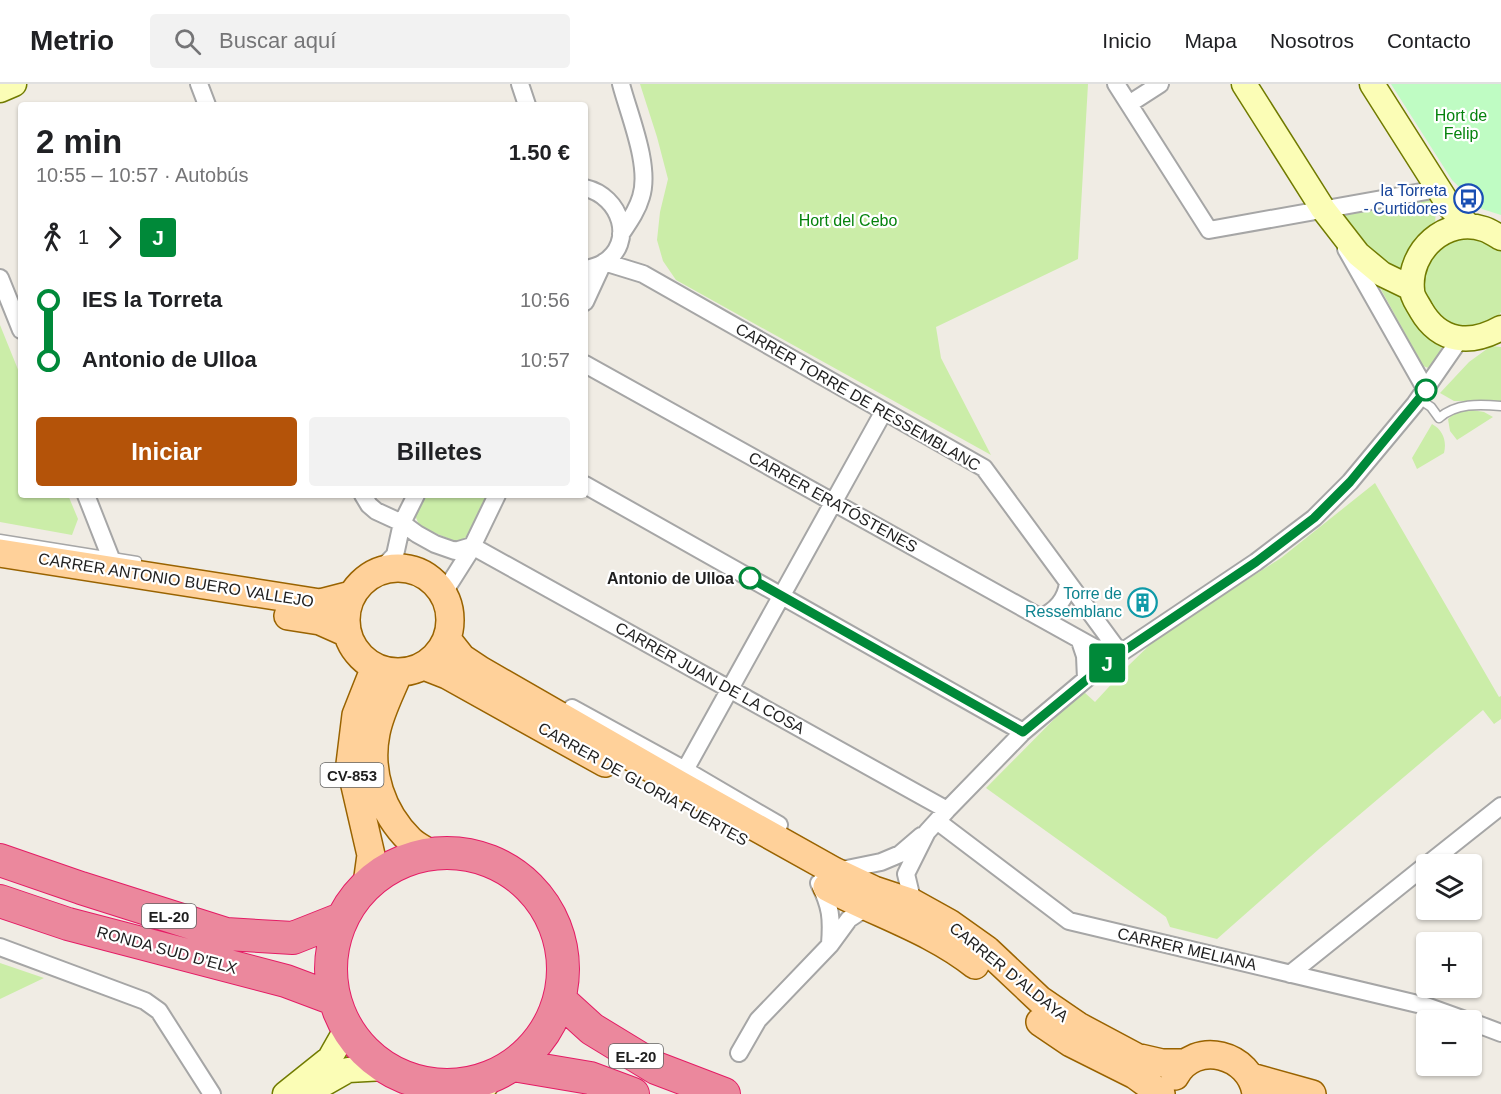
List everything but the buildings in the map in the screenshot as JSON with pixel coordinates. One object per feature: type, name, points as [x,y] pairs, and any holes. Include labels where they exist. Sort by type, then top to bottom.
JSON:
[{"type":"highway","name":"EL-20","points":[[494,1079],[542,1036],[559,999],[563,961],[554,924],[534,891],[504,867],[468,854],[429,853],[396,864],[367,884],[352,900],[341,919],[333,945],[330,972],[334,999],[347,1028],[364,1050],[385,1068],[412,1080],[445,1090],[494,1079],[590,1078],[633,1094]]},
{"type":"highway","name":"RONDA SUD D'ELX","points":[[0,860],[226,934],[293,938],[341,919]]},
{"type":"highway","name":"RONDA SUD D'ELX","points":[[0,901],[68,924],[286,981],[334,999]]},
{"type":"highway","name":"EL-20","points":[[559,999],[592,1029],[656,1068],[724,1094]]},
{"type":"main road","points":[[0,90],[14,84]]},
{"type":"main road","points":[[1244,84],[1323,209],[1358,254],[1382,274],[1412,288]]},
{"type":"main road","points":[[1372,84],[1450,207],[1469,226]]},
{"type":"main road","points":[[1496,334],[1470,339],[1449,336],[1429,324],[1413,295],[1412,288],[1413,269],[1421,250],[1435,237],[1452,229],[1469,226],[1484,229],[1501,238]]},
{"type":"main road","name":"CARRER ANTONIO BUERO VALLEJO","points":[[0,553],[320,603],[351,595]]},
{"type":"main road","points":[[397,567],[415,570],[431,579],[443,594],[450,616],[447,639],[438,654],[399,668],[357,653],[347,633],[346,614],[351,595],[363,580],[379,571],[397,567]]},
{"type":"main road","name":"CARRER ANTONIO BUERO VALLEJO","points":[[0,570],[320,621],[347,633]]},
{"type":"main road","name":"CARRER DE GLORIA FUERTES","points":[[447,639],[462,658],[497,679],[680,785],[801,850],[826,876],[864,906]]},
{"type":"main road","points":[[399,668],[375,735],[373,770],[387,810],[410,840],[429,853]]},
{"type":"main road","name":"CARRER DE GLORIA FUERTES","points":[[399,668],[447,675],[826,876]]},
{"type":"main road","name":"CV-853","points":[[367,884],[371,855],[350,764],[356,715],[399,668]]},
{"type":"main road","name":"CARRER D'ALDAYA","points":[[826,876],[912,903],[949,923],[987,950],[1040,1000],[1078,1026],[1136,1057],[1162,1063],[1185,1063]]},
{"type":"main road","name":"CARRER D'ALDAYA","points":[[864,906],[918,928],[954,948],[988,975],[1031,1016],[1071,1043],[1135,1075],[1161,1094]]},
{"type":"main road","points":[[285,1094],[330,1058],[347,1028]]},
{"type":"main road","points":[[1168,1094],[1177,1072],[1185,1063],[1209,1054],[1233,1059],[1244,1067],[1254,1085],[1312,1094]]},
{"type":"main road","points":[[306,1094],[348,1070],[385,1068]]},
{"type":"street","points":[[199,84],[206,102]]},
{"type":"street","points":[[520,84],[526,102]]},
{"type":"street","points":[[588,296],[604,263],[616,250],[621,234],[634,216],[642,195],[645,169],[621,84]]},
{"type":"street","points":[[1116,84],[1209,230],[1438,189]]},
{"type":"street","points":[[1129,104],[1160,84]]},
{"type":"street","points":[[588,189],[595,190],[611,201],[620,216],[621,234]]},
{"type":"street","points":[[1323,209],[1422,394]]},
{"type":"street","points":[[588,268],[604,263]]},
{"type":"street","name":"CARRER TORRE DE RESSEMBLANC","points":[[604,263],[644,274],[984,468],[1068,583],[1116,656]]},
{"type":"street","points":[[0,278],[18,323]]},
{"type":"street","points":[[830,945],[832,918],[826,876],[881,862],[900,854],[937,821],[1023,732],[1086,679],[1116,656],[1256,562],[1314,518],[1350,482],[1422,394],[1460,339]]},
{"type":"street","name":"CARRER ERATÓSTENES","points":[[588,366],[1080,641],[1116,656]]},
{"type":"street","points":[[686,770],[884,411]]},
{"type":"street","points":[[588,487],[1023,732]]},
{"type":"street","points":[[87,498],[110,556]]},
{"type":"street","points":[[365,498],[376,511],[402,523],[426,539],[455,551],[472,546]]},
{"type":"street","points":[[379,571],[395,555],[402,523],[414,498]]},
{"type":"street","points":[[443,594],[472,546],[496,498]]},
{"type":"street","name":"CARRER JUAN DE LA COSA","points":[[472,546],[730,690],[937,821]]},
{"type":"street","points":[[1041,618],[1060,605],[1067,594],[1068,583]]},
{"type":"street","points":[[1080,641],[1085,656],[1086,679]]},
{"type":"street","name":"CARRER DE GLORIA FUERTES","points":[[497,679],[516,677],[686,770],[789,831],[801,850]]},
{"type":"street","points":[[1441,854],[1501,806]]},
{"type":"street","points":[[912,903],[906,874],[937,821]]},
{"type":"street","name":"CARRER MELIANA","points":[[937,821],[1069,921],[1437,1010]]},
{"type":"street","points":[[1290,974],[1416,874]]},
{"type":"street","points":[[739,1053],[758,1020],[830,945],[849,919],[864,906]]},
{"type":"street","points":[[0,947],[145,1001],[159,1011],[212,1094]]},
{"type":"street","points":[[1482,1026],[1501,1033]]},
{"type":"lane","points":[[1422,394],[1439,418],[1449,410],[1460,406],[1501,406]]},
{"type":"lane","points":[[0,539],[151,564]]},
{"type":"lane","points":[[262,584],[273,586],[293,599]]},
{"type":"green space","name":"Hort del Cebo","points":[[640,84],[1088,84],[1078,259],[936,327],[941,358],[991,455],[676,280],[663,261],[657,240],[660,212],[668,179]]},
{"type":"green space","name":"Hort de Felip","points":[[1391,84],[1501,84],[1501,215],[1482,209],[1452,180]]},
{"type":"green space","points":[[1433,196],[1435,219],[1433,229],[1424,246],[1403,273],[1370,253],[1338,212]]},
{"type":"green space","points":[[1459,237],[1490,240],[1501,250],[1501,312],[1498,317],[1469,330],[1441,322],[1421,293],[1424,271],[1430,258]]},
{"type":"green space","points":[[1373,275],[1400,293],[1443,345],[1431,369],[1423,366]]},
{"type":"green space","points":[[0,325],[18,370],[18,498],[69,498],[78,519],[72,535],[0,522]]},
{"type":"green space","points":[[1491,346],[1501,347],[1501,402],[1454,401],[1440,393],[1469,362]]},
{"type":"green space","points":[[1472,410],[1484,412],[1493,417],[1457,440],[1450,431],[1448,419],[1456,412]]},
{"type":"green space","points":[[1432,424],[1443,436],[1444,453],[1417,469],[1412,458]]},
{"type":"green space","points":[[1375,483],[1499,697],[1501,696],[1501,719],[1494,724],[1483,710],[1217,939],[1170,927],[1166,917],[986,788],[1075,698],[1084,692],[1095,702],[1160,635],[1281,558]]},
{"type":"green space","points":[[422,498],[486,498],[468,536],[457,542],[420,527],[414,513]]},
{"type":"green space","points":[[0,963],[44,978],[0,999]]},
{"type":"bus line","name":"J","points":[[750,578],[1023,732],[1113,658],[1256,562],[1314,518],[1350,482],[1426,390]]},
{"type":"place","name":"la Torreta - Curtidores","points":[[1468,199]]},
{"type":"place","name":"Antonio de Ulloa","points":[[750,578]]},
{"type":"place","name":"Torre de Ressemblanc","points":[[1143,602]]}]
